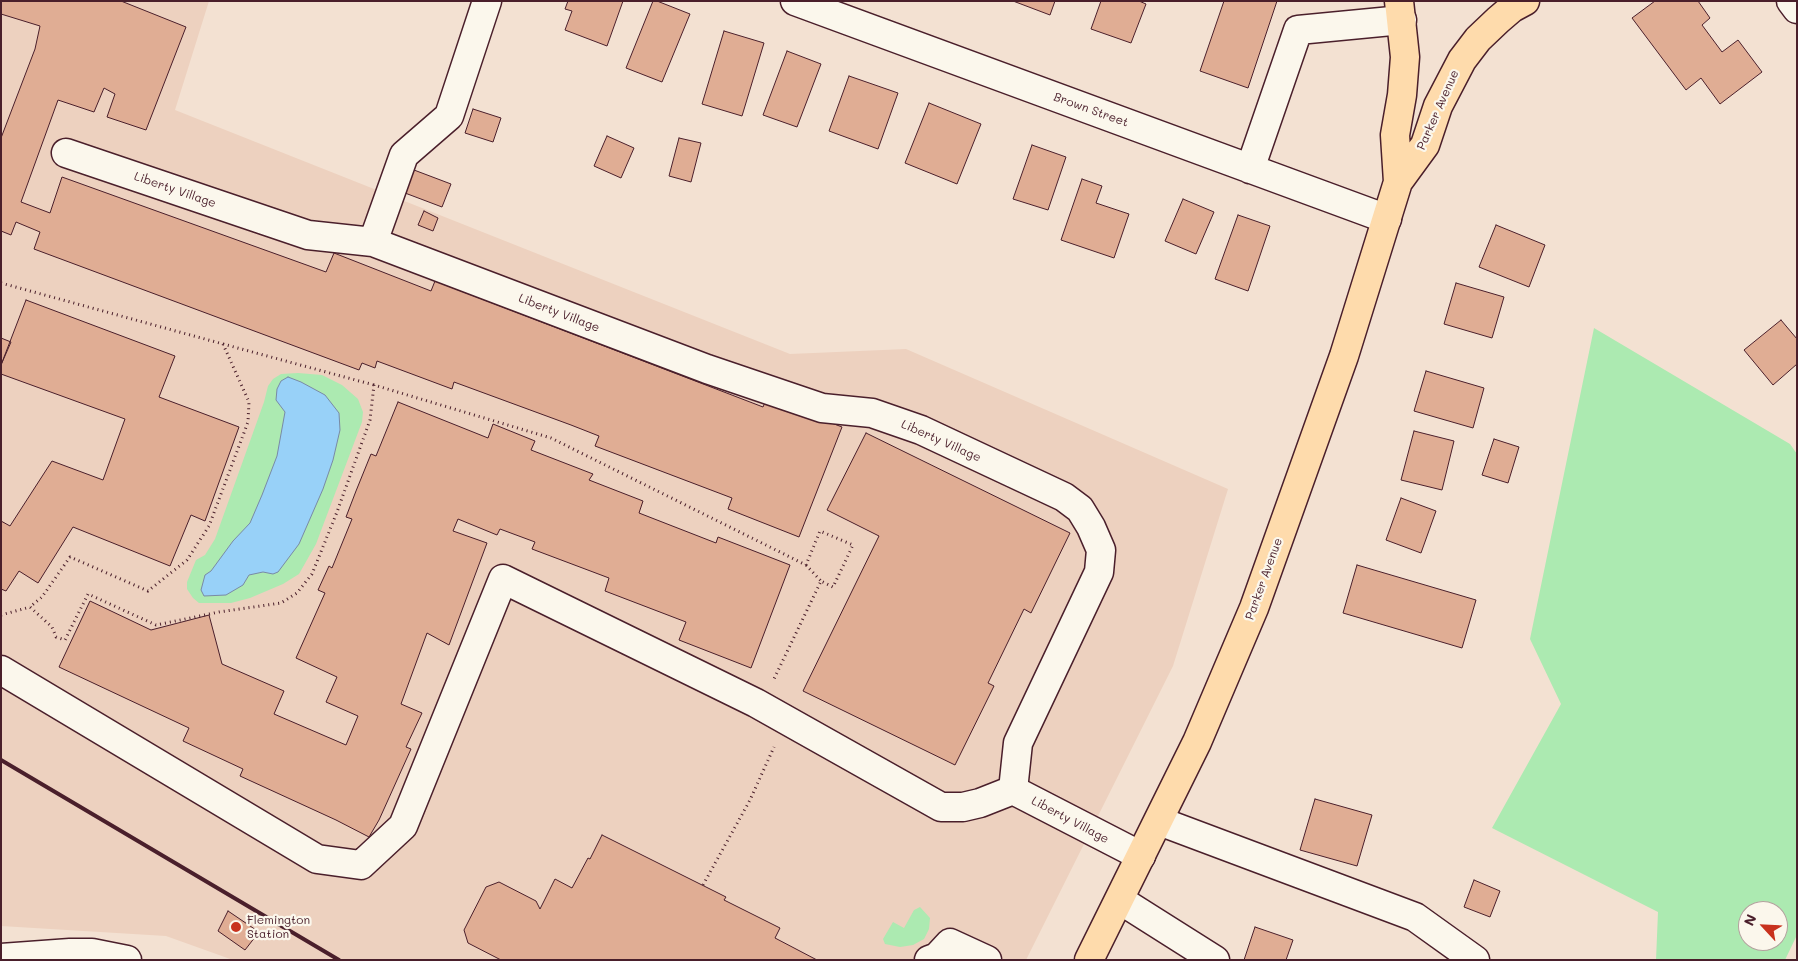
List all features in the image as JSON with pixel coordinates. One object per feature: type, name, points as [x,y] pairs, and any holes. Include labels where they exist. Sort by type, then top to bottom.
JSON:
[{"type":"main road","name":"Parker Avenue","points":[[1398,182],[1425,146],[1438,106],[1462,60],[1478,39],[1498,20],[1512,8],[1525,1]]},
{"type":"main road","name":"Parker Avenue","points":[[1089,960],[1159,821],[1200,734],[1254,608],[1344,356],[1398,182],[1395,135],[1402,95],[1404,66],[1400,11]]},
{"type":"street","points":[[373,242],[404,155],[449,116],[487,1]]},
{"type":"street","name":"Brown Street","points":[[795,1],[1387,219]]},
{"type":"street","points":[[1791,1],[1797,9]]},
{"type":"street","points":[[1250,169],[1298,30],[1400,11]]},
{"type":"street","name":"Liberty Village","points":[[66,153],[308,235],[373,242],[707,369],[822,408],[872,412],[920,430],[1064,497],[1080,509],[1091,527],[1101,550],[1099,572],[1018,744],[1013,790],[1141,856]]},
{"type":"street","points":[[1,670],[317,859],[361,865],[403,826],[503,579],[762,706],[941,807],[972,805],[1013,790]]},
{"type":"street","points":[[1159,821],[1416,917],[1475,960]]},
{"type":"street","points":[[1120,900],[1214,960]]},
{"type":"street","points":[[929,960],[937,956],[950,943],[987,960]]},
{"type":"street","points":[[1,958],[70,952],[92,953],[127,960]]},
{"type":"path","points":[[1,282],[374,385],[551,438],[806,565],[821,581],[833,587],[852,545],[820,531],[806,565]]},
{"type":"path","points":[[1,615],[30,607],[42,597],[70,557],[148,591],[187,560],[209,526],[248,422],[249,402],[223,344]]},
{"type":"path","points":[[30,607],[52,627],[56,637],[64,640],[88,594],[156,625],[219,612],[281,603],[297,593],[312,574],[336,512],[370,420],[374,385]]},
{"type":"path","points":[[762,706],[821,581]]},
{"type":"path","points":[[703,885],[750,800],[775,746],[766,742]]},
{"type":"shaded area","points":[[1,1],[209,1],[175,110],[790,354],[906,349],[1228,489],[1173,666],[1026,960],[233,960],[166,936],[1,926]]},
{"type":"green space","points":[[1594,328],[1790,444],[1797,454],[1797,935],[1785,960],[1656,960],[1658,912],[1492,828],[1561,704],[1530,639]]},
{"type":"green space","points":[[281,374],[322,375],[342,385],[358,399],[363,412],[362,422],[316,544],[299,574],[283,584],[250,598],[231,603],[199,603],[187,589],[187,582],[196,560],[205,555],[215,539],[268,386],[273,379]]},
{"type":"green space","points":[[920,907],[930,918],[929,929],[924,939],[913,945],[900,947],[885,944],[883,939],[893,922],[904,928],[914,910]]},
{"type":"water","points":[[288,377],[325,395],[339,413],[340,430],[333,460],[323,489],[299,544],[278,572],[273,574],[263,572],[249,575],[243,585],[226,595],[204,596],[201,590],[205,575],[211,571],[233,541],[250,523],[277,456],[285,412],[276,400],[277,389],[281,381]]},
{"type":"building","points":[[1,1],[121,1],[186,27],[146,130],[107,117],[115,94],[104,88],[94,112],[58,100],[21,202],[50,213],[62,177],[326,272],[334,253],[431,291],[435,281],[763,407],[767,398],[842,427],[799,537],[728,509],[732,498],[595,446],[599,436],[571,425],[454,382],[452,389],[377,361],[375,368],[362,363],[359,370],[34,249],[40,232],[16,222],[11,235],[1,231],[1,138],[35,49],[40,26],[1,14]]},
{"type":"building","points":[[568,1],[623,1],[607,46],[565,30],[572,11],[565,9]]},
{"type":"building","points":[[653,1],[690,14],[662,82],[626,68]]},
{"type":"building","points":[[1013,1],[1055,1],[1050,15]]},
{"type":"building","points":[[1101,1],[1139,1],[1146,4],[1131,43],[1091,29]]},
{"type":"building","points":[[1224,1],[1277,1],[1248,88],[1200,71]]},
{"type":"building","points":[[1655,1],[1698,1],[1710,18],[1702,25],[1722,52],[1738,40],[1762,72],[1720,104],[1701,78],[1686,90],[1632,18]]},
{"type":"building","points":[[724,31],[764,43],[742,116],[702,104]]},
{"type":"building","points":[[787,51],[821,64],[797,127],[763,115]]},
{"type":"building","points":[[849,76],[898,93],[878,149],[829,131]]},
{"type":"building","points":[[929,103],[981,124],[957,184],[905,163]]},
{"type":"building","points":[[473,109],[501,118],[493,142],[465,133]]},
{"type":"building","points":[[607,136],[634,148],[621,178],[594,166]]},
{"type":"building","points":[[679,138],[701,143],[691,182],[669,176]]},
{"type":"building","points":[[1032,145],[1066,157],[1048,210],[1013,199]]},
{"type":"building","points":[[414,170],[451,184],[442,207],[405,193]]},
{"type":"building","points":[[1082,179],[1102,186],[1096,203],[1129,214],[1114,258],[1061,240]]},
{"type":"building","points":[[1183,199],[1214,212],[1196,254],[1165,241]]},
{"type":"building","points":[[424,211],[438,218],[433,231],[418,225]]},
{"type":"building","points":[[1238,215],[1270,226],[1248,291],[1215,279]]},
{"type":"building","points":[[1496,225],[1545,245],[1529,287],[1479,267]]},
{"type":"building","points":[[1456,283],[1504,297],[1492,338],[1444,324]]},
{"type":"building","points":[[26,300],[175,356],[159,397],[239,427],[205,521],[191,515],[170,566],[73,527],[38,583],[19,571],[6,591],[1,589],[1,521],[10,526],[52,461],[103,480],[125,419],[1,374],[1,365]]},
{"type":"building","points":[[1781,320],[1797,339],[1797,364],[1773,385],[1744,350]]},
{"type":"building","points":[[1,338],[11,342],[1,365]]},
{"type":"building","points":[[1426,371],[1484,388],[1473,428],[1414,411]]},
{"type":"building","points":[[398,402],[488,438],[493,424],[535,441],[531,450],[593,474],[589,480],[643,501],[639,513],[716,543],[718,537],[790,565],[751,668],[679,640],[686,622],[605,591],[609,578],[532,549],[535,542],[500,529],[497,535],[458,519],[453,531],[487,543],[449,645],[427,633],[401,704],[422,713],[406,747],[411,749],[379,820],[369,837],[240,776],[243,769],[183,741],[189,728],[59,667],[90,601],[151,630],[209,615],[222,664],[284,691],[274,714],[346,745],[358,716],[326,702],[337,677],[296,658],[325,593],[318,590],[329,566],[332,568],[352,519],[346,517],[356,491],[371,454],[376,456]]},
{"type":"building","points":[[1414,431],[1454,441],[1442,490],[1401,480]]},
{"type":"building","points":[[866,433],[1070,533],[1031,613],[1024,609],[988,683],[994,686],[955,765],[803,691],[879,536],[827,510]]},
{"type":"building","points":[[1494,439],[1519,447],[1508,483],[1482,475]]},
{"type":"building","points":[[1401,498],[1436,511],[1421,553],[1386,540]]},
{"type":"building","points":[[1357,565],[1476,600],[1462,648],[1343,613]]},
{"type":"building","points":[[1315,799],[1372,815],[1357,866],[1300,850]]},
{"type":"building","points":[[602,835],[726,897],[724,900],[780,928],[775,938],[817,960],[501,960],[468,943],[464,930],[486,887],[499,882],[536,901],[540,909],[555,879],[572,888]]},
{"type":"building","points":[[1474,880],[1500,891],[1490,917],[1464,907]]},
{"type":"building","name":"Flemington Station","points":[[228,911],[259,932],[245,950],[218,931]]},
{"type":"building","points":[[1255,927],[1293,940],[1286,960],[1244,960]]},
{"type":"railway","points":[[1,760],[339,960]]},
{"type":"place","name":"Flemington Station","points":[[236,927]]}]
